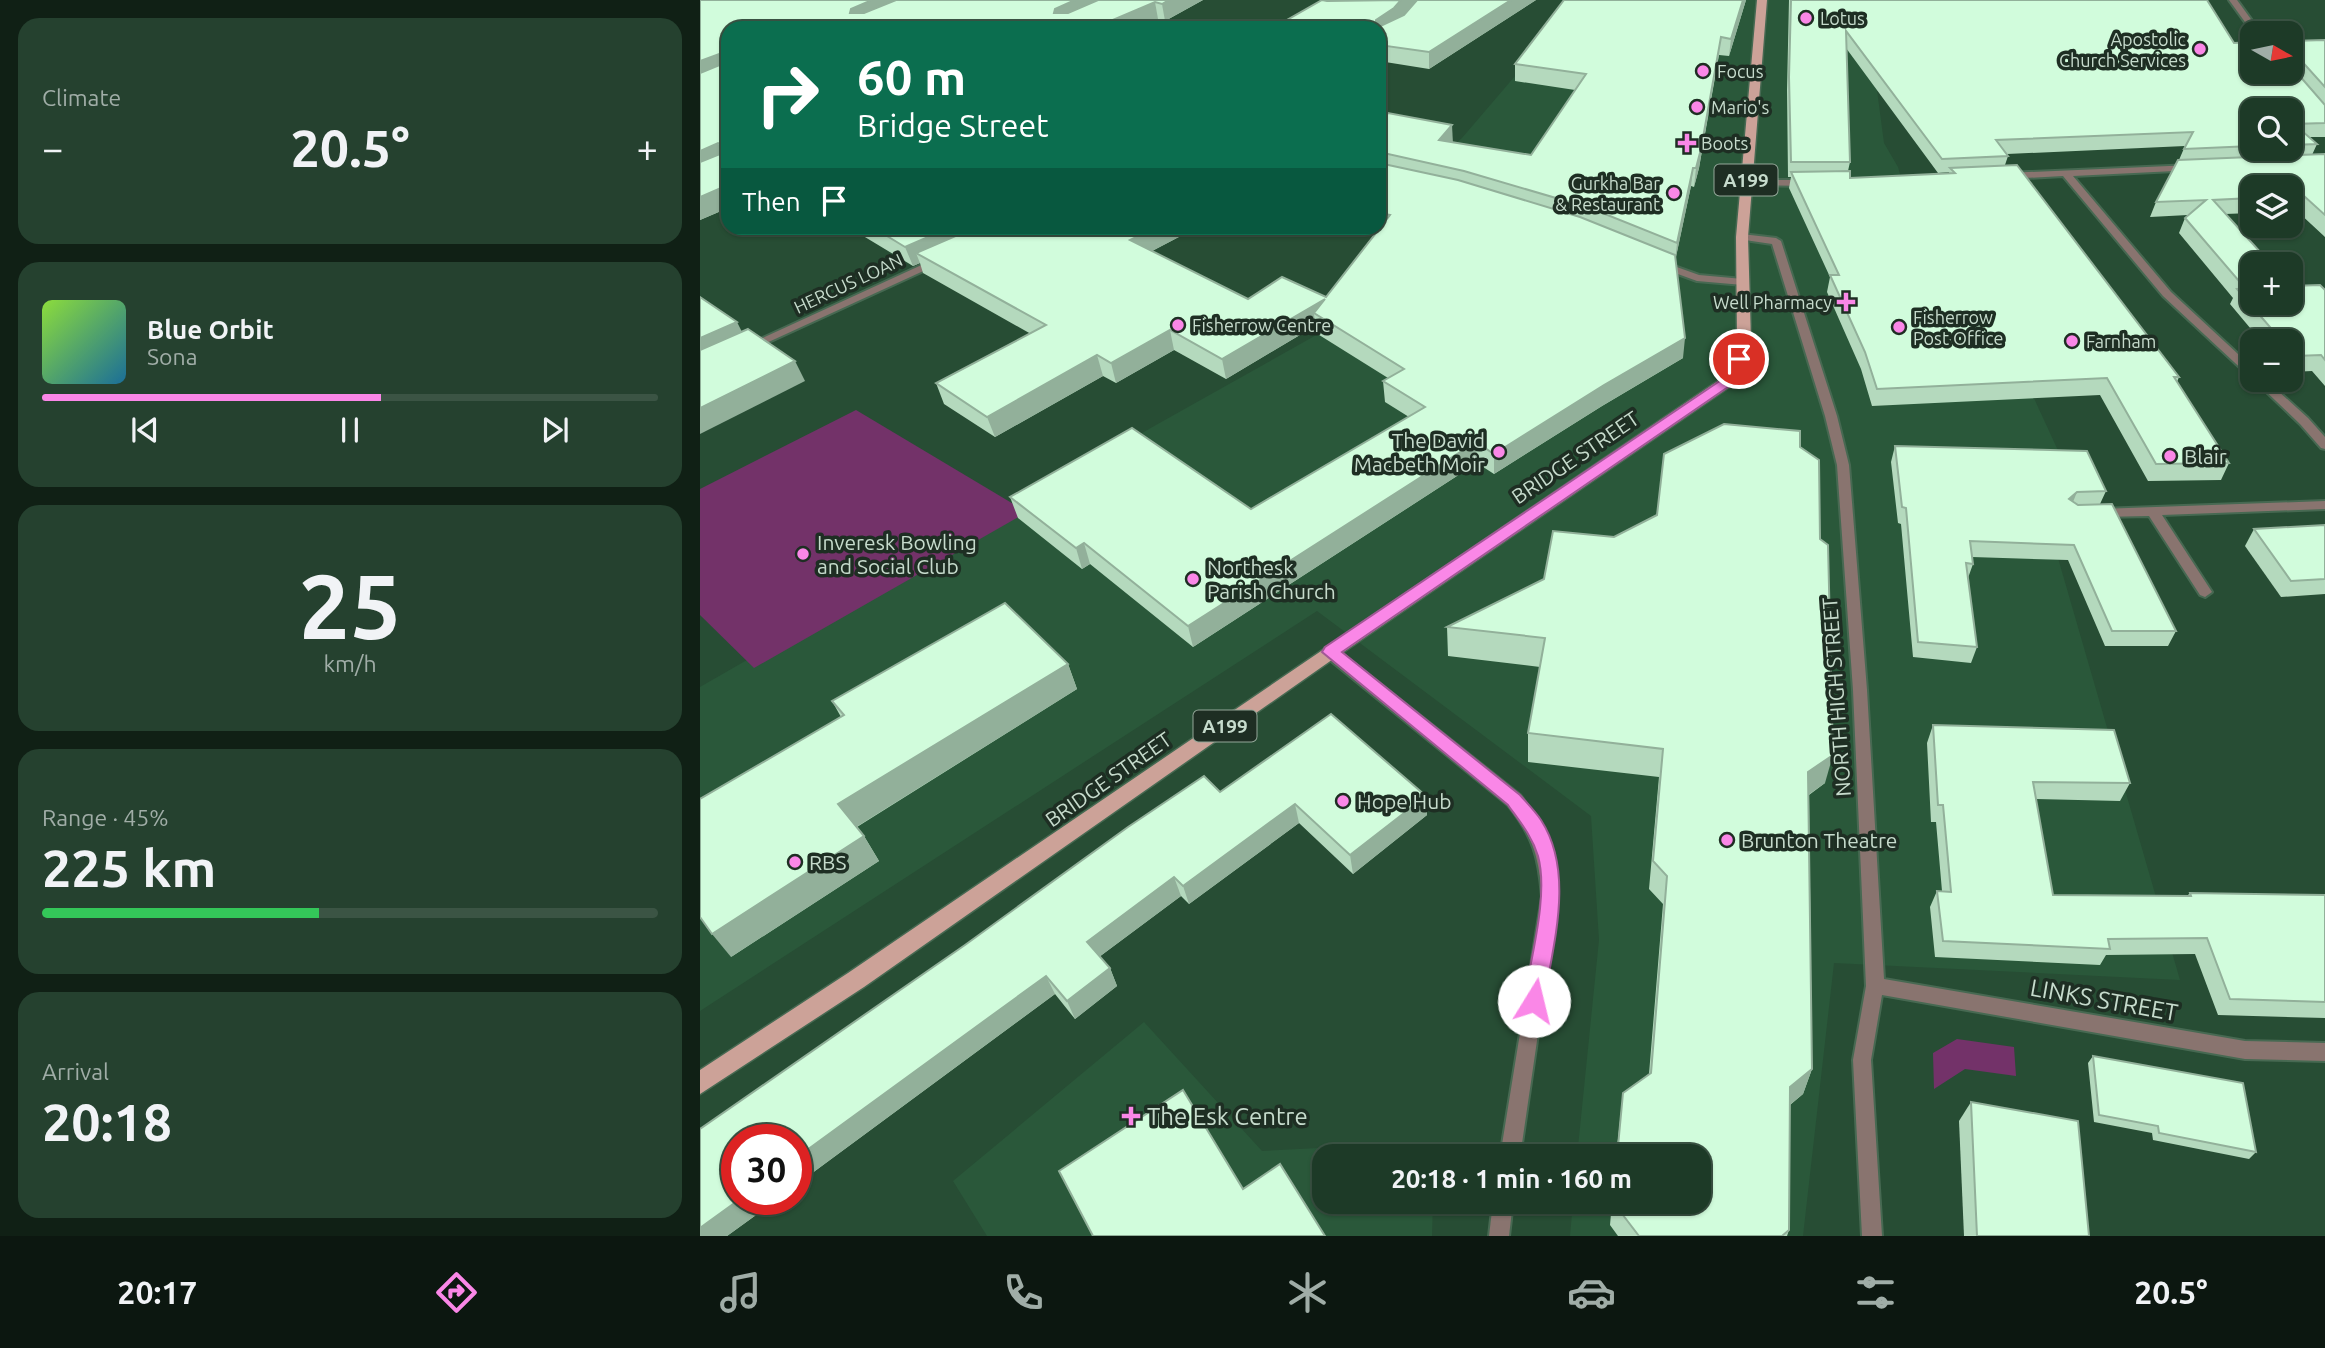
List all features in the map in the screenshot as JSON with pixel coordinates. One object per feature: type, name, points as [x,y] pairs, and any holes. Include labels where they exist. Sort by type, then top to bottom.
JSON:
[{"type":"main road","name":"A199","points":[[1743,282],[1741,237],[1762,0]]},
{"type":"main road","name":"BRIDGE STREET","points":[[700,1083],[867,972],[1727,382],[1739,359],[1744,340],[1743,282]]},
{"type":"street","points":[[2232,0],[2248,21]]},
{"type":"street","points":[[1996,177],[2202,168]]},
{"type":"street","points":[[2066,174],[2130,253],[2167,293],[2240,362]]},
{"type":"street","points":[[1745,183],[1821,183]]},
{"type":"street","name":"NORTH HIGH STREET","points":[[1741,237],[1776,242],[1831,416],[1843,465],[1858,663],[1875,986],[1862,1059],[1872,1236]]},
{"type":"street","name":"HERCUS LOAN","points":[[732,355],[947,257]]},
{"type":"street","points":[[1645,258],[1697,278],[1743,282]]},
{"type":"street","points":[[2273,392],[2325,445]]},
{"type":"street","points":[[2084,513],[2325,505]]},
{"type":"street","points":[[2153,511],[2205,592]]},
{"type":"street","points":[[1330,652],[1514,800],[1535,826],[1548,858],[1550,897],[1512,1144]]},
{"type":"street","name":"LINKS STREET","points":[[1875,986],[2245,1049],[2325,1052]]},
{"type":"street","points":[[1499,1236],[1502,1214]]},
{"type":"shaded area","points":[[1580,0],[1865,0],[1884,143],[1898,167],[1926,271],[1974,268],[2073,483],[2047,520],[2180,980],[1834,963],[1803,1236],[1570,1236],[1572,1214],[1711,1214],[1711,1144],[1578,1144],[1599,940],[1591,816],[1317,611],[700,1011],[700,687],[1156,425],[1502,231],[1401,191],[1462,138]]},
{"type":"shaded area","name":"Inveresk Bowling and Social Club","points":[[856,410],[1027,512],[754,668],[700,615],[700,489]]},
{"type":"shaded area","name":"The Esk Centre","points":[[1144,1022],[1262,1151],[1312,1148],[1312,1214],[1433,1214],[1432,1236],[987,1236],[953,1181]]},
{"type":"shaded area","points":[[1957,1039],[2014,1047],[2016,1076],[1965,1069],[1934,1089],[1933,1053]]},
{"type":"shaded area","name":"The Esk Centre","points":[[1436,1142],[1436,1144],[1397,1144]]},
{"type":"building","points":[[700,0],[872,0],[851,9],[850,13],[864,13],[896,0],[1075,0],[1055,9],[1054,13],[1068,13],[1098,0],[1169,0],[1162,4],[1155,2],[1110,21],[721,21],[721,55],[700,61]]},
{"type":"building","points":[[1322,0],[1401,0],[1376,21],[1285,21]]},
{"type":"building","points":[[1417,0],[1511,0],[1429,52],[1386,46],[1386,23],[1404,15]]},
{"type":"building","points":[[1564,0],[1743,0],[1731,39],[1721,37],[1701,149],[1696,168],[1693,168],[1677,243],[1590,208],[1464,171],[1386,154],[1388,113],[1452,125],[1439,140],[1531,155],[1586,74],[1515,64]]},
{"type":"building","points":[[1791,0],[2207,0],[2234,43],[2240,43],[2240,84],[2303,84],[2303,80],[2325,105],[2325,123],[2303,124],[2303,98],[2240,98],[2240,147],[2184,149],[2193,132],[1996,140],[2008,156],[1942,159],[1846,31],[1850,162],[1791,162]]},
{"type":"building","points":[[2325,40],[2325,87],[2303,63],[2303,41]]},
{"type":"building","points":[[721,64],[721,144],[718,143],[700,151],[700,73]]},
{"type":"building","points":[[2303,132],[2317,144],[2303,145]]},
{"type":"building","points":[[721,150],[721,188],[700,197],[700,162],[720,154]]},
{"type":"building","points":[[2325,154],[2325,215],[2303,196],[2303,175],[2240,175],[2240,199],[2213,200],[2240,230],[2240,238],[2247,238],[2260,252],[2240,252],[2240,282],[2185,218],[2206,200],[2156,202],[2178,160],[2240,157],[2240,161],[2303,161],[2303,155]]},
{"type":"building","points":[[1386,165],[1458,180],[1580,217],[1675,255],[1685,338],[1494,454],[1476,442],[1188,626],[1084,543],[1076,548],[1010,497],[1132,428],[1251,509],[1425,407],[1383,381],[1404,369],[1314,313],[1325,299],[1222,359],[1170,330],[1111,363],[1097,355],[987,417],[936,383],[1046,325],[916,253],[958,235],[1140,235],[1130,240],[1248,299],[1282,277],[1326,297],[1374,235],[1386,235],[1386,220],[1390,215],[1386,214]]},
{"type":"building","points":[[2017,165],[2179,377],[2174,377],[2229,463],[2156,464],[2107,378],[1877,389],[1865,352],[1830,275],[1839,275],[1791,172],[1850,171],[1850,178],[1955,173],[1950,168]]},
{"type":"building","points":[[885,235],[933,235],[905,247]]},
{"type":"building","points":[[2320,285],[2325,290],[2325,360],[2321,355],[2303,356],[2303,329],[2272,329],[2260,315],[2303,315],[2303,286]]},
{"type":"building","points":[[700,297],[737,322],[700,338]]},
{"type":"building","points":[[748,329],[795,361],[700,408],[700,350]]},
{"type":"building","name":"Brunton Theatre","points":[[1724,424],[1800,431],[1800,447],[1819,460],[1820,539],[1828,545],[1833,755],[1808,772],[1812,1069],[1790,1087],[1789,1230],[1782,1236],[1639,1236],[1622,1214],[1711,1214],[1711,1144],[1618,1144],[1623,1093],[1651,1073],[1667,876],[1653,861],[1663,749],[1528,733],[1545,638],[1447,627],[1544,579],[1553,531],[1614,537],[1657,515],[1664,454]]},
{"type":"building","points":[[1895,446],[2087,451],[2106,491],[2077,492],[2069,499],[2078,505],[2112,504],[2176,631],[2112,631],[2074,545],[1970,541],[1973,564],[1966,563],[1977,647],[1918,642],[1906,508],[1902,507]]},
{"type":"building","points":[[2325,525],[2325,579],[2291,581],[2254,529]]},
{"type":"building","points":[[1005,603],[1068,664],[838,804],[864,836],[712,934],[700,917],[700,799],[844,715],[832,701]]},
{"type":"building","points":[[1331,714],[1426,796],[1350,855],[1295,804],[1183,886],[1174,877],[1087,942],[1110,968],[1067,1001],[1046,976],[812,1146],[812,1124],[721,1124],[721,1213],[700,1228],[700,1129],[1204,776],[1220,792]]},
{"type":"building","points":[[1933,725],[2114,730],[2130,783],[2033,782],[2053,895],[2325,895],[2325,1002],[2230,999],[2207,938],[2108,939],[2110,949],[1943,941],[1937,891],[1951,892],[1943,805],[1938,805]]},
{"type":"building","points":[[2093,1056],[2243,1083],[2256,1152],[2159,1133],[2158,1126],[2099,1115]]},
{"type":"building","points":[[1183,1090],[1243,1189],[1280,1164],[1325,1236],[1093,1236],[1059,1171]]},
{"type":"building","points":[[1971,1102],[2078,1121],[2089,1236],[1977,1236]]},
{"type":"place","name":"Lotus","points":[[1806,18]]},
{"type":"place","name":"Apostolic Church Services","points":[[2200,49]]},
{"type":"place","name":"Focus","points":[[1703,71]]},
{"type":"place","name":"Mario's","points":[[1697,107]]},
{"type":"place","name":"Boots","points":[[1687,143]]},
{"type":"place","name":"Gurkha Bar & Restaurant","points":[[1674,193]]},
{"type":"place","name":"Well Pharmacy","points":[[1846,302]]},
{"type":"place","name":"Fisherrow Centre","points":[[1178,325]]},
{"type":"place","name":"Fisherrow Post Office","points":[[1899,327]]},
{"type":"place","name":"Farnham","points":[[2072,341]]},
{"type":"place","name":"The David Macbeth Moir","points":[[1499,452]]},
{"type":"place","name":"Blair","points":[[2170,456]]},
{"type":"place","name":"Inveresk Bowling and Social Club","points":[[803,554]]},
{"type":"place","name":"Northesk Parish Church","points":[[1193,579]]},
{"type":"place","name":"Hope Hub","points":[[1343,801]]},
{"type":"place","name":"Brunton Theatre","points":[[1727,840]]},
{"type":"place","name":"RBS","points":[[795,862]]},
{"type":"place","name":"The Esk Centre","points":[[1131,1116]]},
{"type":"route","points":[[1534,1001],[1550,897],[1548,858],[1535,826],[1514,800],[1330,652],[1727,382],[1739,359]]}]
